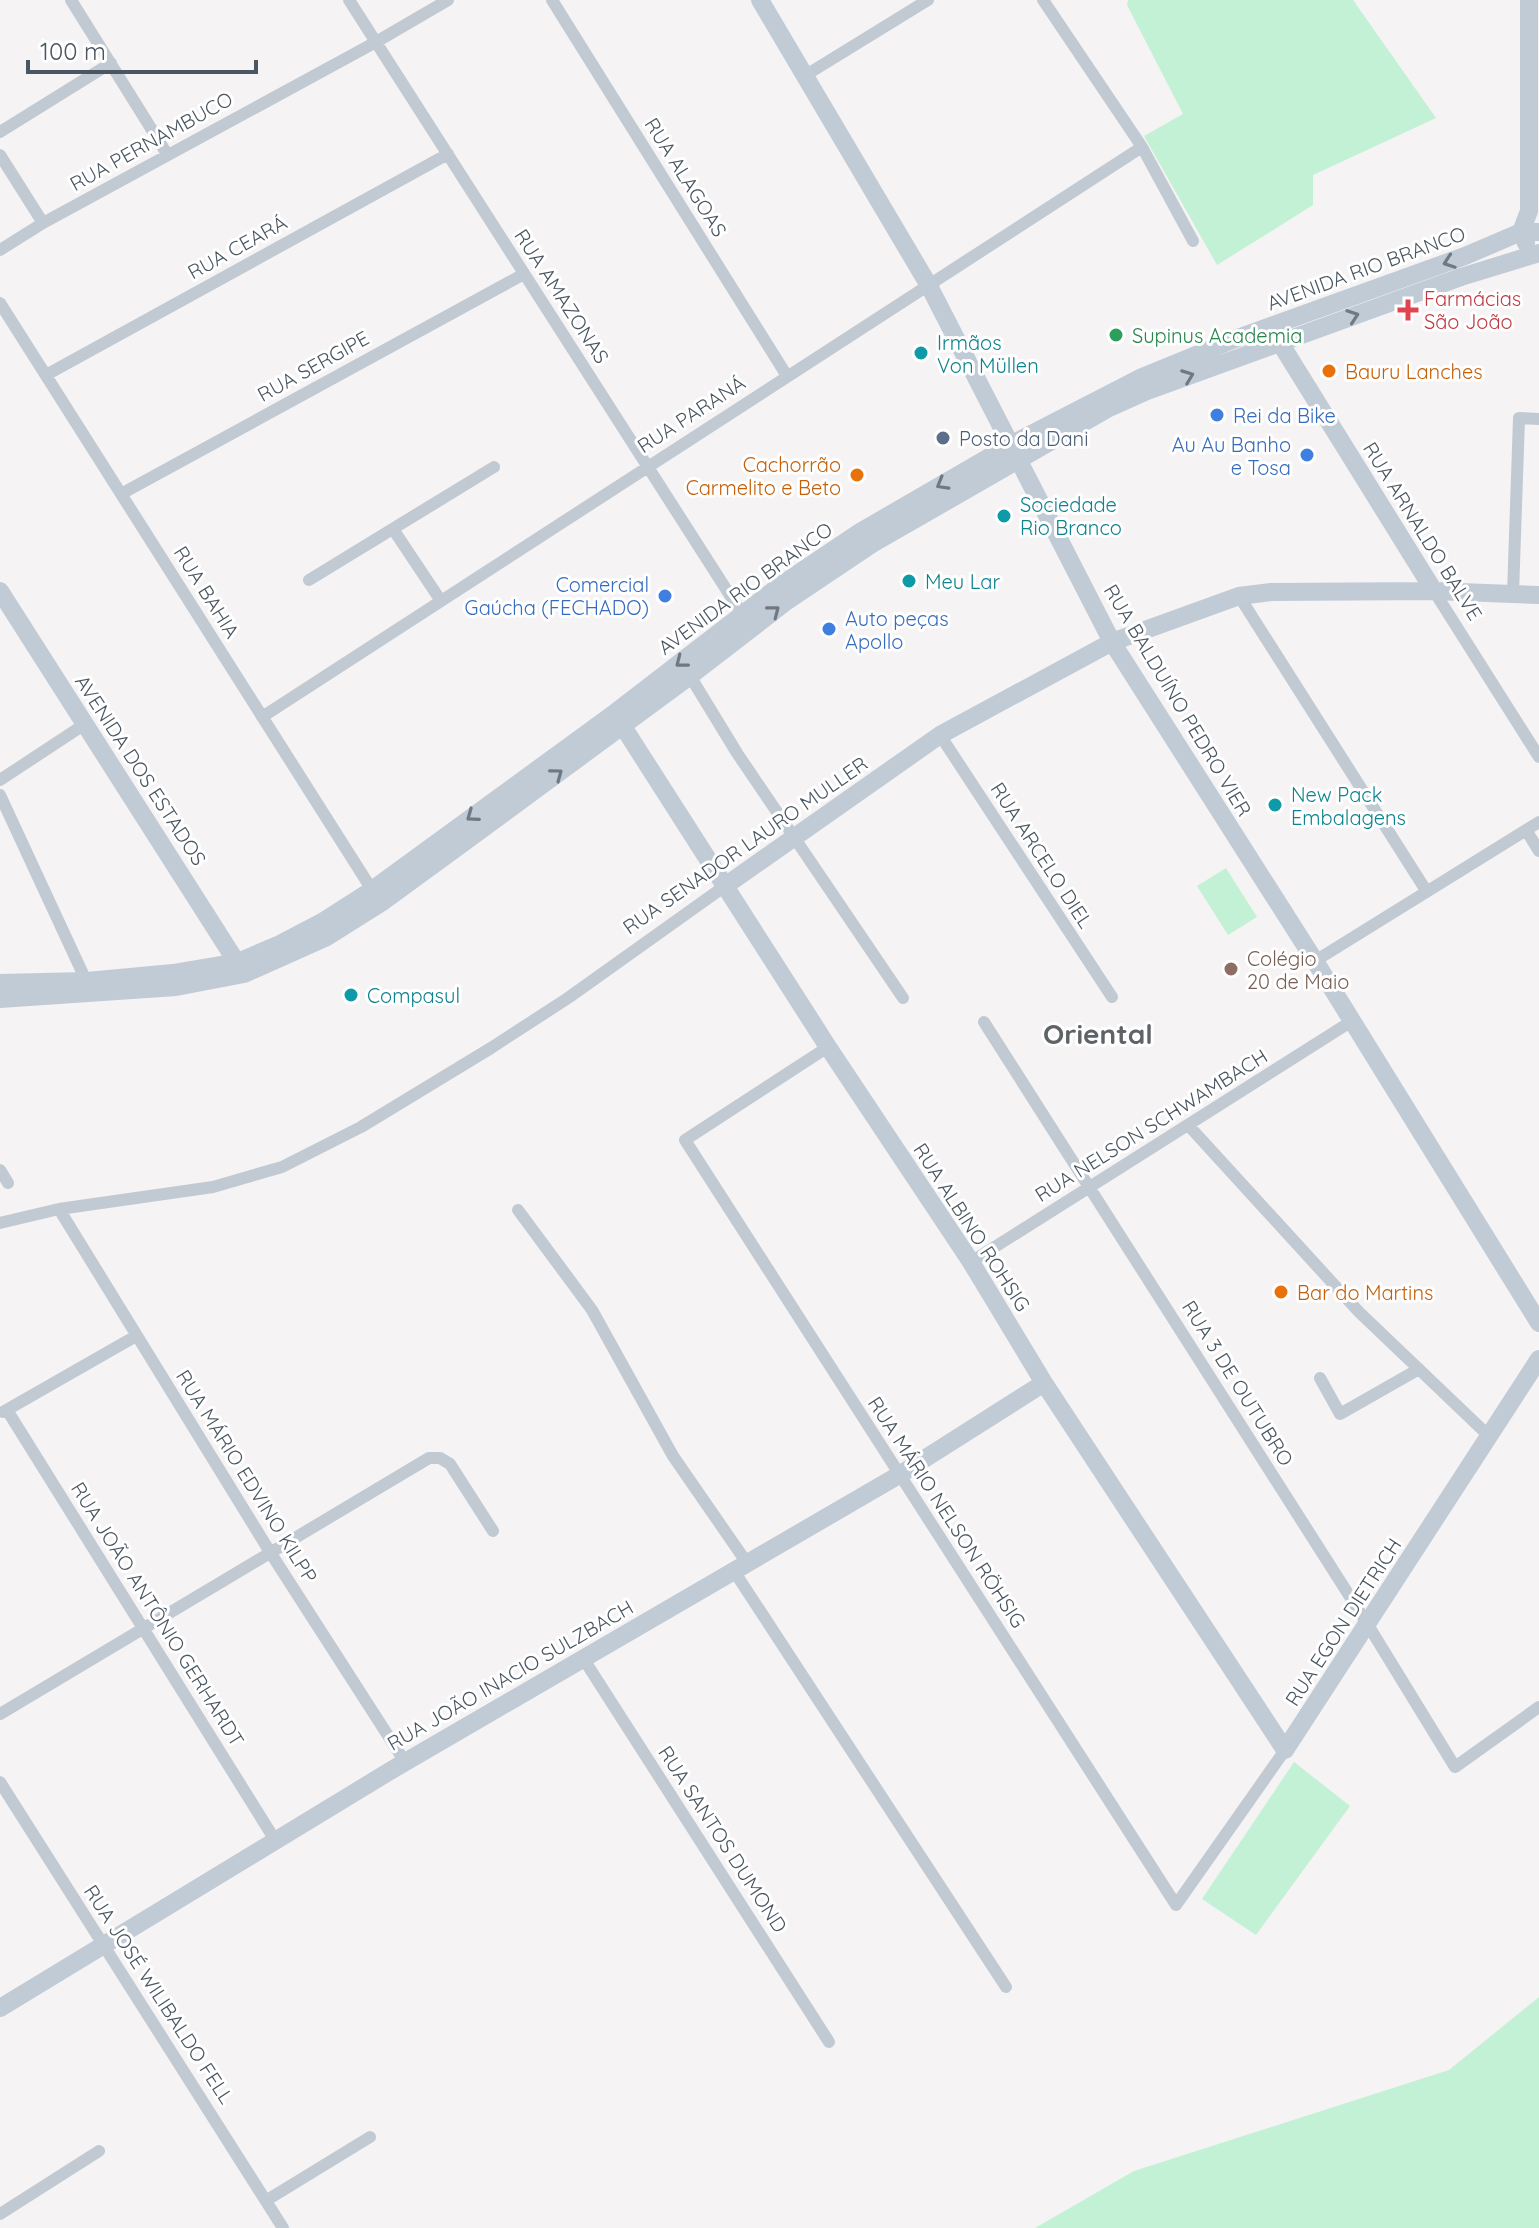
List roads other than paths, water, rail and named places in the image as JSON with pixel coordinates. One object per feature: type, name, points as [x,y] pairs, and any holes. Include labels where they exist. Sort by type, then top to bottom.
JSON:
[{"type":"street","points":[[71,0],[167,154]]},
{"type":"street","name":"RUA AMAZONAS","points":[[349,0],[742,614]]},
{"type":"street","name":"RUA PERNAMBUCO","points":[[0,250],[43,223],[448,0]]},
{"type":"street","name":"RUA ALAGOAS","points":[[552,0],[787,376]]},
{"type":"street","name":"RUA BALDUÍNO PEDRO VIER","points":[[760,0],[928,284],[1112,642],[1315,961],[1539,1323]]},
{"type":"street","points":[[806,75],[928,0]]},
{"type":"street","points":[[1043,0],[1142,147],[1193,241]]},
{"type":"street","points":[[1529,0],[1534,56],[1529,211],[1536,254]]},
{"type":"street","points":[[0,132],[111,63]]},
{"type":"street","name":"RUA PARANÁ","points":[[262,717],[1142,147]]},
{"type":"street","name":"RUA CEARÁ","points":[[46,375],[448,154]]},
{"type":"street","points":[[0,155],[43,223]]},
{"type":"street","name":"AVENIDA RIO BRANCO","points":[[1275,334],[1530,232]]},
{"type":"street","name":"AVENIDA RIO BRANCO","points":[[0,999],[173,973],[241,968],[280,944],[376,896],[622,725],[787,601],[1014,452],[1142,377],[1536,254]]},
{"type":"street","name":"RUA SERGIPE","points":[[121,494],[524,274]]},
{"type":"street","name":"RUA BAHIA","points":[[0,303],[376,896]]},
{"type":"street","name":"RUA ARNALDO BALVE","points":[[1275,334],[1539,757]]},
{"type":"street","points":[[1513,594],[1519,418],[1539,419]]},
{"type":"street","name":"AVENIDA RIO BRANCO","points":[[376,896],[742,614],[860,532],[1014,452]]},
{"type":"street","points":[[309,580],[494,467]]},
{"type":"street","points":[[393,529],[441,601]]},
{"type":"street","name":"AVENIDA DOS ESTADOS","points":[[0,591],[241,968]]},
{"type":"street","name":"RUA SENADOR LAURO MULLER","points":[[0,1223],[59,1209],[213,1187],[282,1167],[361,1127],[568,998],[940,735],[1112,642],[1239,596],[1271,592],[1434,591],[1539,595]]},
{"type":"street","points":[[1239,596],[1427,892]]},
{"type":"street","points":[[690,676],[737,753],[903,998]]},
{"type":"street","points":[[0,780],[85,724]]},
{"type":"street","name":"RUA ALBINO ROHSIG","points":[[622,725],[828,1047],[971,1262],[1044,1383],[1285,1750]]},
{"type":"street","name":"RUA ARCELO DIEL","points":[[940,735],[1112,997]]},
{"type":"street","points":[[0,795],[89,987]]},
{"type":"street","points":[[1315,961],[1539,822]]},
{"type":"street","points":[[1526,830],[1539,851]]},
{"type":"street","name":"AVENIDA RIO BRANCO","points":[[0,983],[89,987]]},
{"type":"street","name":"RUA NELSON SCHWAMBACH","points":[[971,1262],[1352,1021]]},
{"type":"street","name":"RUA 3 DE OUTUBRO","points":[[984,1022],[1455,1767],[1539,1707]]},
{"type":"street","name":"RUA MÁRIO NELSON RÖHSIG","points":[[828,1047],[685,1140],[1176,1905]]},
{"type":"street","points":[[1189,1126],[1359,1312],[1490,1437]]},
{"type":"street","points":[[0,1170],[8,1183]]},
{"type":"street","name":"RUA MÁRIO EDVINO KILPP","points":[[59,1209],[270,1552],[405,1762]]},
{"type":"street","points":[[518,1210],[592,1310],[673,1456],[1006,1987]]},
{"type":"street","points":[[3,1412],[136,1336]]},
{"type":"street","name":"RUA EGON DIETRICH","points":[[1176,1905],[1285,1750],[1539,1359]]},
{"type":"street","points":[[1320,1378],[1340,1414],[1419,1369]]},
{"type":"street","name":"RUA JOÃO INACIO SULZBACH","points":[[0,2008],[405,1762],[899,1475],[1044,1383]]},
{"type":"street","name":"RUA JOÃO ANTÔNIO GERHARDT","points":[[3,1412],[143,1626],[275,1840]]},
{"type":"street","points":[[0,1714],[429,1458],[440,1458],[450,1464],[493,1531]]},
{"type":"street","name":"RUA SANTOS DUMOND","points":[[583,1658],[829,2042]]},
{"type":"street","name":"RUA JOSÉ WILIBALDO FELL","points":[[0,1782],[283,2228]]},
{"type":"street","points":[[267,2200],[370,2137]]},
{"type":"street","points":[[0,2214],[99,2151]]},
{"type":"place","name":"Farmácias São João","points":[[1408,310]]},
{"type":"place","name":"Supinus Academia","points":[[1116,335]]},
{"type":"place","name":"Irmãos Von Müllen","points":[[921,353]]},
{"type":"place","name":"Bauru Lanches","points":[[1329,371]]},
{"type":"place","name":"Rei da Bike","points":[[1217,415]]},
{"type":"place","name":"Posto da Dani","points":[[943,438]]},
{"type":"place","name":"Au Au Banho e Tosa","points":[[1307,455]]},
{"type":"place","name":"Cachorrão Carmelito e Beto","points":[[857,475]]},
{"type":"place","name":"Sociedade Rio Branco","points":[[1004,516]]},
{"type":"place","name":"Meu Lar","points":[[909,581]]},
{"type":"place","name":"Comercial Gaúcha (FECHADO)","points":[[665,596]]},
{"type":"place","name":"Auto peças Apollo","points":[[829,629]]},
{"type":"place","name":"New Pack Embalagens","points":[[1275,805]]},
{"type":"place","name":"Colégio 20 de Maio","points":[[1231,969]]},
{"type":"place","name":"Compasul","points":[[351,995]]},
{"type":"place","name":"Bar do Martins","points":[[1281,1292]]},
{"type":"district","name":"Oriental","points":[[1098,1033]]}]
